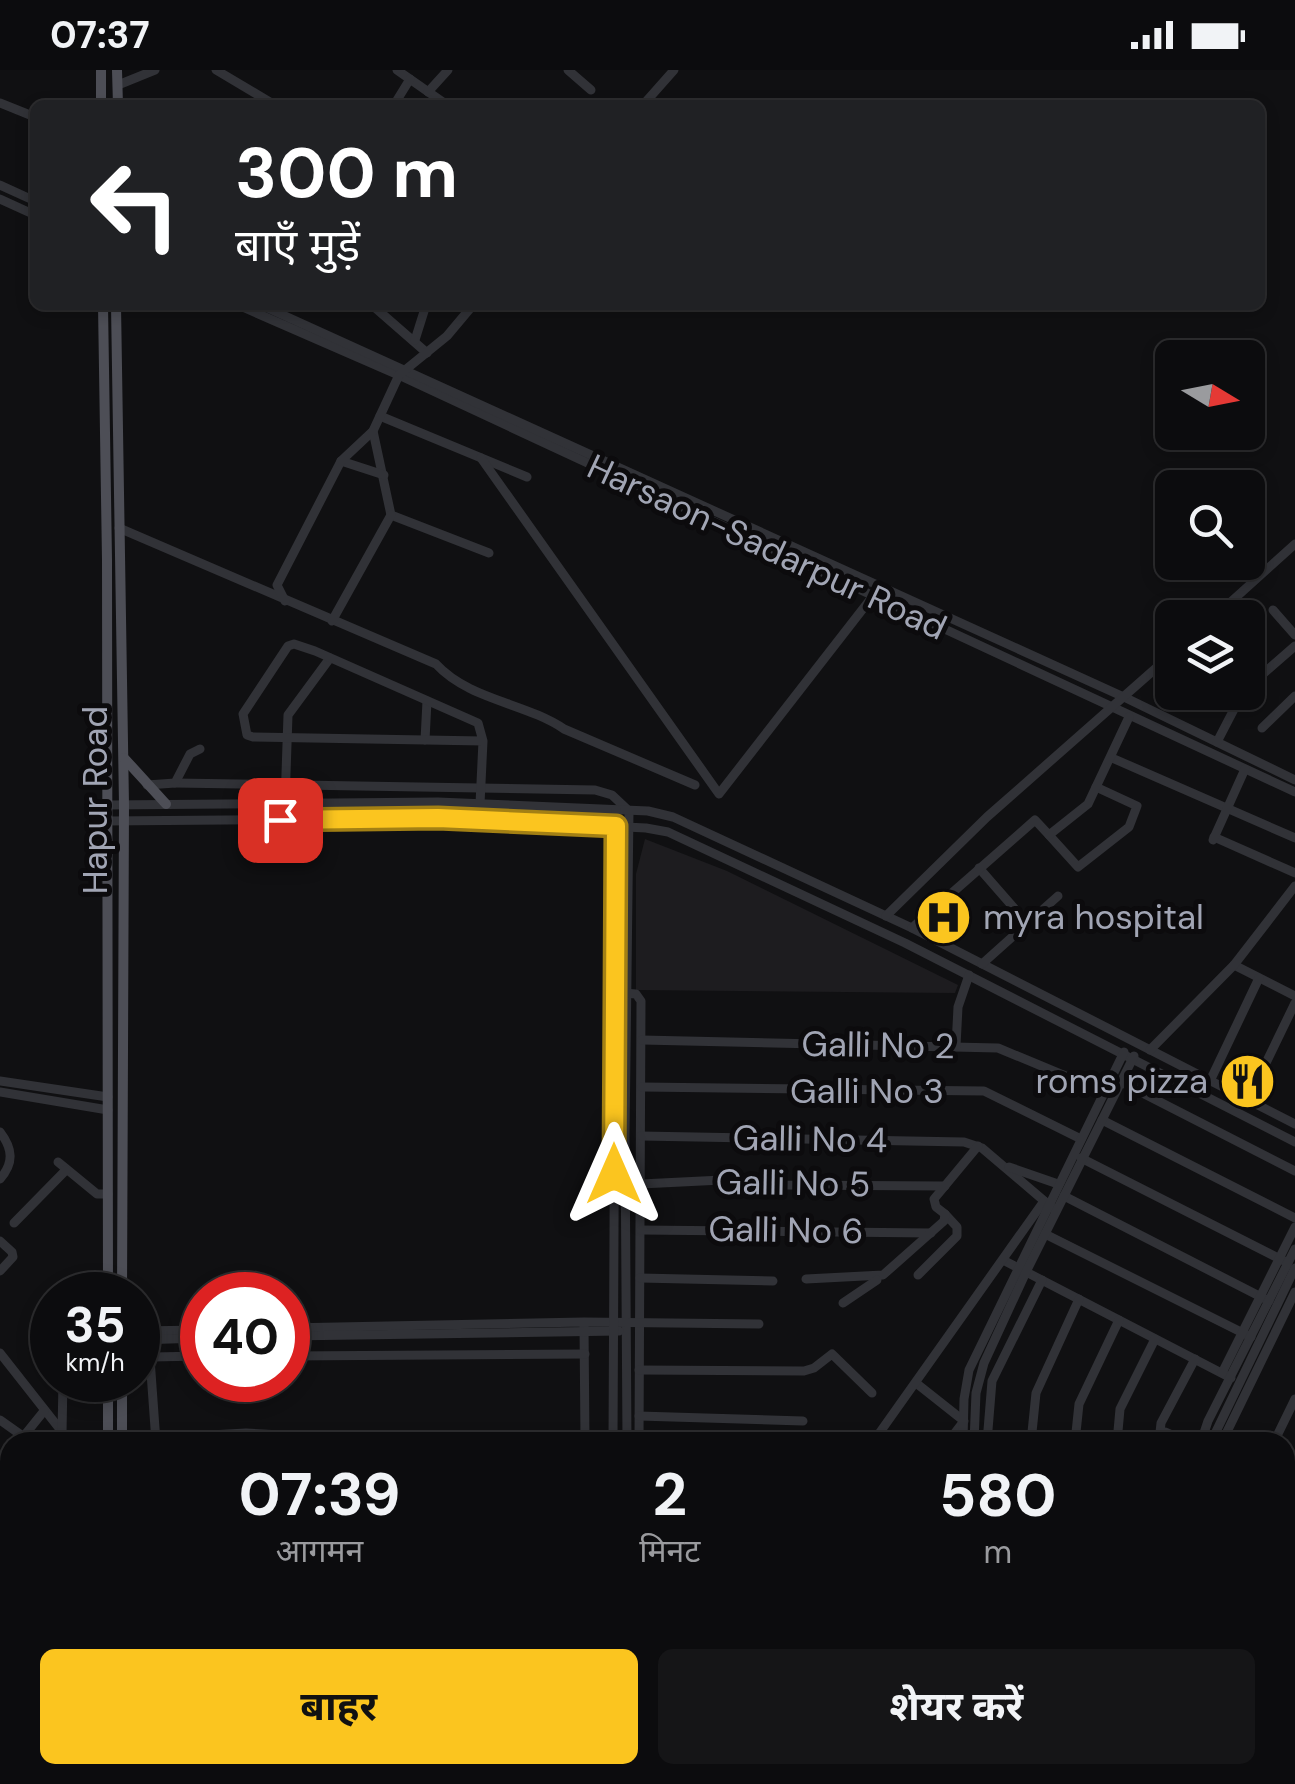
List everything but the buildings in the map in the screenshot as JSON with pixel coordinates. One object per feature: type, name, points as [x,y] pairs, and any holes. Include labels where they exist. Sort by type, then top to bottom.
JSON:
[{"type":"main road","points":[[100,70],[101,100]]},
{"type":"main road","points":[[118,70],[118,100]]},
{"type":"main road","name":"Hapur Road","points":[[103,310],[108,1272]]},
{"type":"main road","name":"Hapur Road","points":[[116,310],[124,804],[122,1272]]},
{"type":"main road","points":[[123,757],[166,804]]},
{"type":"main road","points":[[108,1402],[108,1432]]},
{"type":"main road","points":[[122,1402],[122,1432]]},
{"type":"street","points":[[118,85],[155,70]]},
{"type":"street","points":[[216,70],[267,100]]},
{"type":"street","points":[[396,70],[440,100]]},
{"type":"street","points":[[428,92],[448,70]]},
{"type":"street","points":[[568,70],[592,90]]},
{"type":"street","points":[[647,100],[674,70]]},
{"type":"street","points":[[397,100],[410,80]]},
{"type":"street","points":[[0,103],[30,115]]},
{"type":"street","points":[[0,185],[30,198]]},
{"type":"street","points":[[0,198],[30,212]]},
{"type":"street","name":"Harsaon-Sadarpur Road","points":[[250,310],[401,373],[881,587],[1295,780]]},
{"type":"street","name":"Harsaon-Sadarpur Road","points":[[271,310],[1112,710],[1295,792]]},
{"type":"street","points":[[378,310],[426,353]]},
{"type":"street","points":[[415,340],[424,310]]},
{"type":"street","points":[[285,601],[278,585],[341,461],[374,431],[401,373],[468,310]]},
{"type":"street","points":[[380,416],[527,477]]},
{"type":"street","points":[[332,621],[391,515],[374,431]]},
{"type":"street","points":[[480,458],[718,794],[881,587]]},
{"type":"street","points":[[341,461],[384,476]]},
{"type":"street","points":[[391,515],[489,554]]},
{"type":"street","points":[[119,528],[433,663],[448,676],[526,713],[546,716],[564,729],[695,785]]},
{"type":"street","points":[[1233,600],[1295,544]]},
{"type":"street","points":[[1273,610],[1295,635]]},
{"type":"street","points":[[480,804],[483,741],[478,723],[294,644],[288,646],[243,714],[246,736],[483,741]]},
{"type":"street","points":[[1265,672],[1295,646]]},
{"type":"street","points":[[285,803],[286,721],[292,705],[330,658]]},
{"type":"street","points":[[886,916],[987,818],[1155,670]]},
{"type":"street","points":[[1262,728],[1295,698]]},
{"type":"street","points":[[425,740],[427,701]]},
{"type":"street","points":[[1217,742],[1234,710]]},
{"type":"street","points":[[1048,835],[1088,804],[1129,717]]},
{"type":"street","points":[[175,784],[190,754],[200,749]]},
{"type":"street","points":[[1112,758],[1295,838]]},
{"type":"street","points":[[1245,769],[1213,840],[1295,873]]},
{"type":"street","points":[[146,785],[601,791],[629,810],[626,1432]]},
{"type":"street","points":[[912,928],[1035,820],[1078,867],[1129,827],[1138,806],[1096,787]]},
{"type":"street","points":[[107,805],[480,804],[629,810],[673,816],[912,928],[1294,1121]]},
{"type":"street","points":[[614,1432],[616,810]]},
{"type":"street","points":[[107,821],[438,818],[660,830],[970,975],[1295,1142]]},
{"type":"street","points":[[979,868],[1027,923]]},
{"type":"street","points":[[1150,1050],[1234,966],[1295,886]]},
{"type":"street","points":[[982,964],[1058,896]]},
{"type":"street","points":[[1234,966],[1295,1000],[1248,1100]]},
{"type":"street","points":[[956,1046],[958,1007],[970,975]]},
{"type":"street","points":[[1210,1080],[1259,978]]},
{"type":"street","points":[[615,993],[636,994],[641,1001],[640,1432]]},
{"type":"street","name":"Galli No 2","points":[[642,1040],[998,1048],[1104,1092]]},
{"type":"street","points":[[975,1432],[979,1378],[1021,1270],[1058,1184],[1102,1120],[1116,1079],[1135,1042]]},
{"type":"street","points":[[880,1432],[1003,1260],[1050,1205],[1064,1196],[1081,1139],[1104,1092],[1116,1079]]},
{"type":"street","points":[[1116,1079],[1295,1171]]},
{"type":"street","points":[[0,1081],[108,1097]]},
{"type":"street","name":"Galli No 3","points":[[642,1088],[984,1091],[1081,1139]]},
{"type":"street","points":[[50,1100],[52,1089]]},
{"type":"street","points":[[0,1092],[108,1110]]},
{"type":"street","points":[[1102,1120],[1295,1218]]},
{"type":"street","points":[[0,1132],[9,1144],[12,1159],[0,1179]]},
{"type":"street","name":"Galli No 4","points":[[641,1136],[964,1142],[978,1146]]},
{"type":"street","points":[[918,1274],[957,1236],[958,1227],[934,1202],[978,1146],[1050,1205]]},
{"type":"street","points":[[1078,1156],[1287,1263]]},
{"type":"street","points":[[58,1162],[96,1194],[108,1194]]},
{"type":"street","points":[[1002,1165],[1058,1184]]},
{"type":"street","points":[[14,1223],[66,1170]]},
{"type":"street","name":"Galli No 5","points":[[641,1184],[722,1180],[778,1185],[945,1186]]},
{"type":"street","points":[[1064,1196],[1265,1299]]},
{"type":"street","points":[[964,1432],[969,1370],[1021,1270],[1045,1234],[1050,1205]]},
{"type":"street","points":[[844,1303],[884,1276],[944,1221],[945,1214]]},
{"type":"street","points":[[1215,1432],[1287,1263],[1295,1227]]},
{"type":"street","name":"Galli No 6","points":[[641,1230],[931,1233]]},
{"type":"street","points":[[1045,1234],[1247,1334]]},
{"type":"street","points":[[0,1240],[13,1257],[0,1271]]},
{"type":"street","points":[[1204,1432],[1226,1376],[1295,1249]]},
{"type":"street","points":[[1003,1260],[1226,1376]]},
{"type":"street","points":[[806,1279],[884,1276]]},
{"type":"street","points":[[640,1278],[773,1281]]},
{"type":"street","points":[[988,1432],[992,1381],[1042,1280]]},
{"type":"street","points":[[1227,1432],[1295,1292]]},
{"type":"street","points":[[1032,1432],[1036,1394],[1079,1300]]},
{"type":"street","points":[[1076,1432],[1080,1404],[1119,1320]]},
{"type":"street","points":[[310,1328],[759,1324]]},
{"type":"street","points":[[310,1335],[584,1326]]},
{"type":"street","points":[[584,1326],[585,1432]]},
{"type":"street","points":[[1118,1432],[1120,1409],[1155,1338]]},
{"type":"street","points":[[0,1353],[61,1432]]},
{"type":"street","points":[[310,1356],[584,1354]]},
{"type":"street","points":[[639,1370],[804,1372],[833,1354],[872,1392]]},
{"type":"street","points":[[1160,1432],[1161,1423],[1195,1359]]},
{"type":"street","points":[[916,1383],[964,1421]]},
{"type":"street","points":[[1279,1432],[1295,1399]]},
{"type":"street","points":[[62,1432],[63,1402]]},
{"type":"street","points":[[154,1402],[156,1432]]},
{"type":"street","points":[[28,1432],[44,1410]]},
{"type":"street","points":[[640,1416],[803,1420]]},
{"type":"street","points":[[956,1432],[964,1421]]},
{"type":"shaded area","points":[[645,839],[727,871],[958,985],[955,993],[636,990],[636,874]]},
{"type":"place","name":"myra hospital","points":[[944,917]]},
{"type":"place","name":"roms pizza","points":[[1247,1081]]},
{"type":"route","points":[[280,820],[438,818],[616,826],[614,1174]]}]
